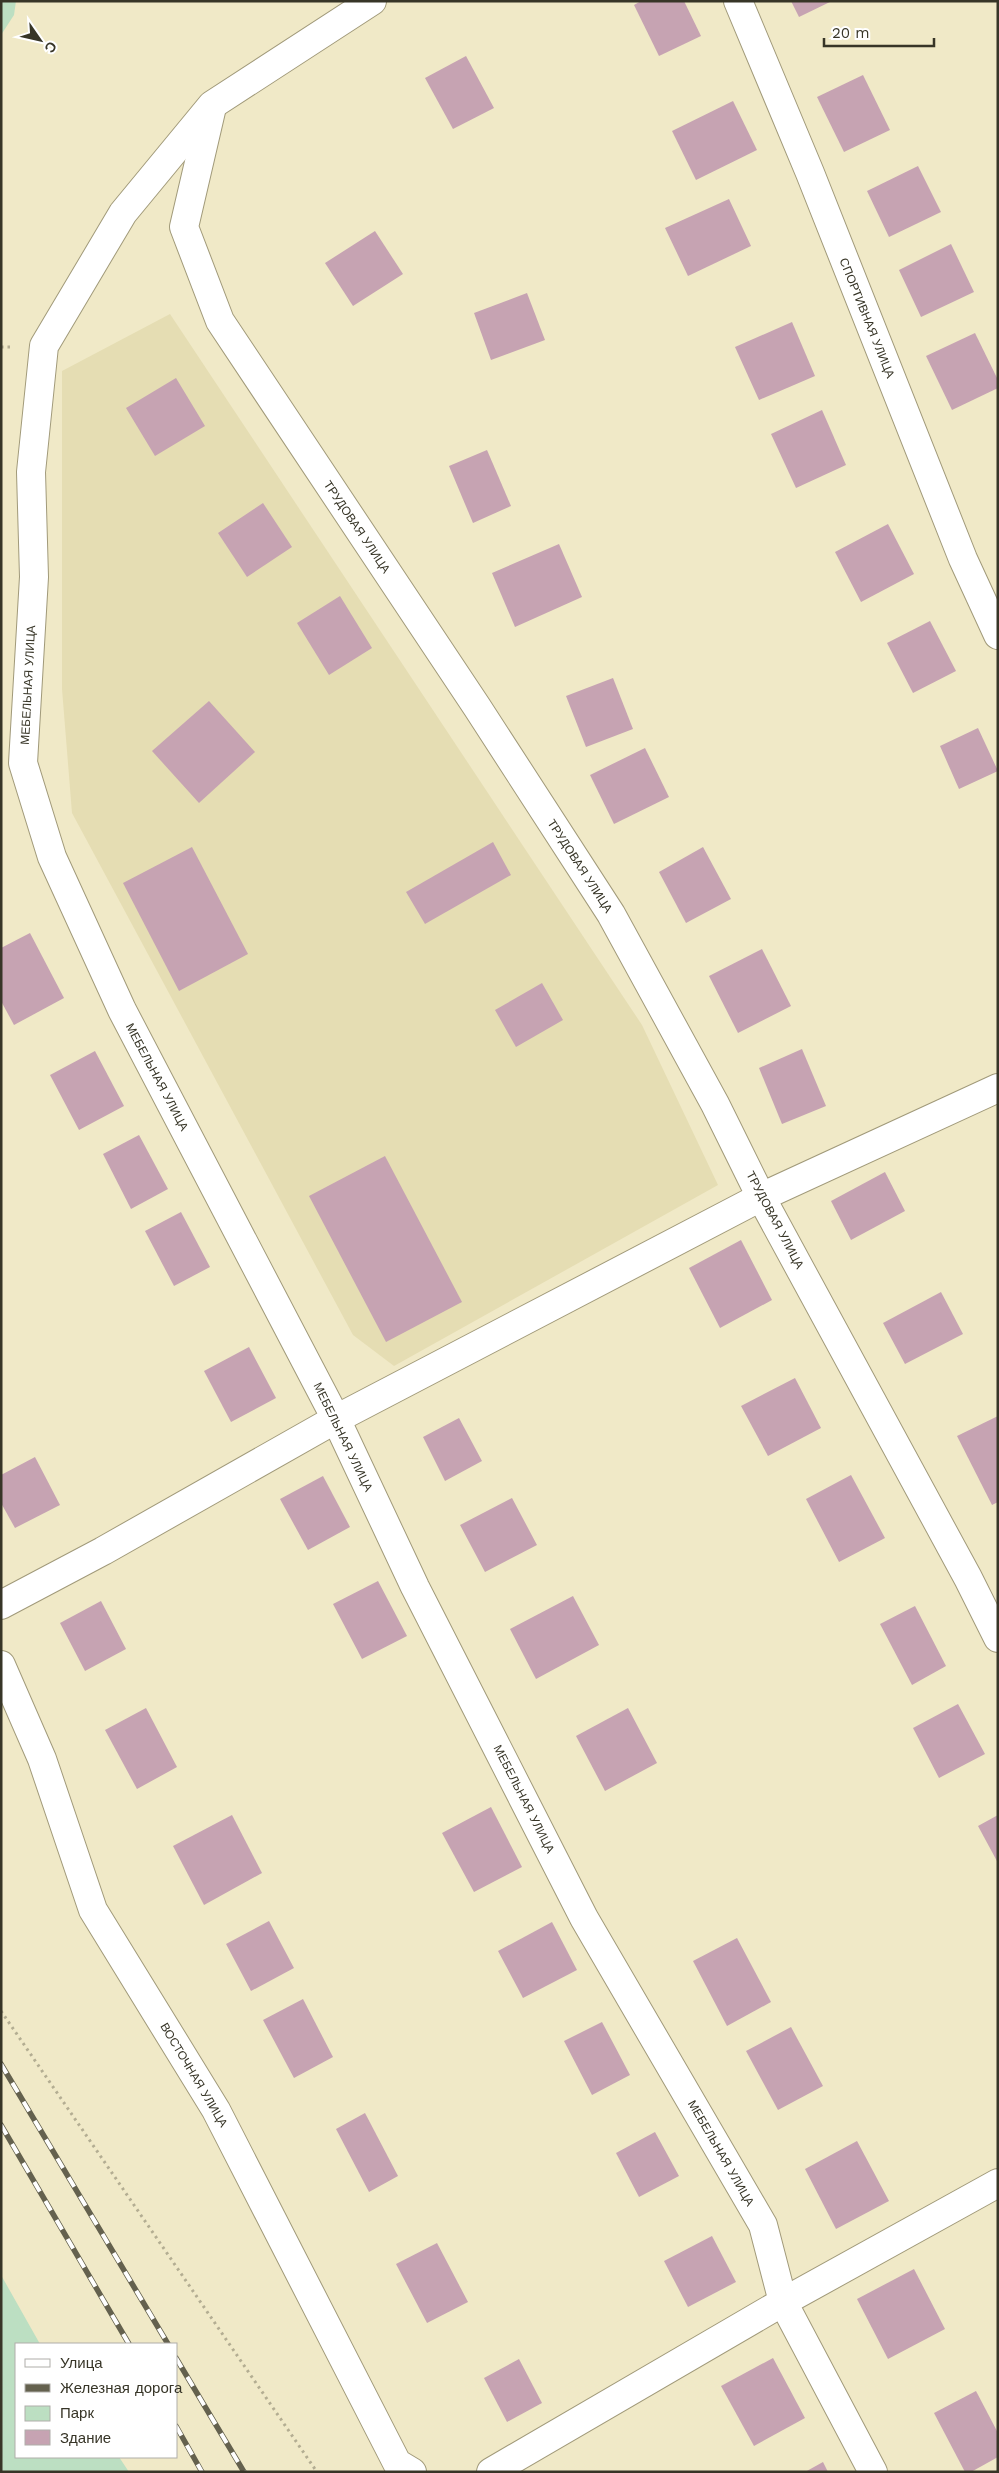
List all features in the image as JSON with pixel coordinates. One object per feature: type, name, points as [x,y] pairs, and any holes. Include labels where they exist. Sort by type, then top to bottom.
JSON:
[{"type":"street","points":[[212,105],[372,1]]},
{"type":"street","name":"СПОРТИВНАЯ УЛИЦА","points":[[738,1],[810,174],[963,559],[998,634]]},
{"type":"street","name":"МЕБЕЛЬНАЯ УЛИЦА","points":[[212,105],[123,213],[44,346],[31,472],[34,577],[23,763],[52,857],[122,1010],[336,1419],[415,1587],[584,1918],[763,2225],[783,2302],[874,2472]]},
{"type":"street","name":"ТРУДОВАЯ УЛИЦА","points":[[212,105],[184,227],[220,321],[477,707],[611,914],[715,1104],[761,1197],[968,1578],[998,1638]]},
{"type":"street","points":[[1,1605],[103,1551],[336,1419],[761,1197],[998,1088]]},
{"type":"street","name":"ВОСТОЧНАЯ УЛИЦА","points":[[1,1665],[42,1759],[93,1910],[216,2110],[397,2463],[412,2472]]},
{"type":"street","points":[[491,2472],[783,2302],[998,2183]]},
{"type":"path","points":[[1,2011],[317,2472]]},
{"type":"shaded area","points":[[170,314],[642,1025],[718,1185],[394,1366],[353,1335],[72,813],[62,689],[62,371]]},
{"type":"green space","points":[[1,1],[16,1],[14,15],[1,35]]},
{"type":"green space","points":[[1,2275],[39,2343],[15,2343],[15,2458],[120,2458],[129,2472],[1,2472]]},
{"type":"building","points":[[641,1],[684,1],[701,36],[659,56],[634,5]]},
{"type":"building","points":[[791,1],[832,1],[799,17]]},
{"type":"building","points":[[466,56],[494,108],[453,129],[425,78]]},
{"type":"building","points":[[863,75],[890,130],[844,152],[817,97]]},
{"type":"building","points":[[733,101],[757,150],[696,180],[672,131]]},
{"type":"building","points":[[918,166],[941,212],[889,237],[867,191]]},
{"type":"building","points":[[729,199],[751,246],[688,276],[665,228]]},
{"type":"building","points":[[375,231],[403,274],[353,306],[325,263]]},
{"type":"building","points":[[951,244],[974,292],[921,317],[899,270]]},
{"type":"building","points":[[527,293],[545,340],[491,360],[474,313]]},
{"type":"building","points":[[792,322],[815,376],[759,400],[735,347]]},
{"type":"building","points":[[975,333],[998,380],[998,388],[952,410],[926,356]]},
{"type":"building","points":[[176,378],[205,426],[155,456],[126,408]]},
{"type":"building","points":[[822,410],[846,465],[796,488],[771,434]]},
{"type":"building","points":[[487,450],[511,506],[473,523],[449,466]]},
{"type":"building","points":[[263,503],[292,547],[247,577],[218,533]]},
{"type":"building","points":[[888,524],[914,574],[861,602],[835,552]]},
{"type":"building","points":[[559,544],[582,597],[515,627],[492,573]]},
{"type":"building","points":[[340,596],[372,648],[329,675],[297,623]]},
{"type":"building","points":[[930,621],[956,671],[913,693],[887,643]]},
{"type":"building","points":[[613,678],[633,729],[586,747],[566,696]]},
{"type":"building","points":[[209,701],[255,752],[199,803],[152,751]]},
{"type":"building","points":[[978,728],[998,771],[959,789],[940,746]]},
{"type":"building","points":[[645,748],[669,797],[614,824],[590,775]]},
{"type":"building","points":[[493,842],[511,875],[425,924],[406,892]]},
{"type":"building","points":[[192,847],[248,954],[179,991],[123,883]]},
{"type":"building","points":[[703,847],[731,899],[686,923],[659,872]]},
{"type":"building","points":[[30,933],[64,998],[14,1025],[1,1001],[1,948]]},
{"type":"building","points":[[762,949],[791,1006],[738,1033],[709,976]]},
{"type":"building","points":[[542,983],[563,1020],[516,1047],[495,1010]]},
{"type":"building","points":[[802,1049],[826,1106],[782,1124],[759,1068]]},
{"type":"building","points":[[95,1051],[124,1106],[79,1130],[50,1075]]},
{"type":"building","points":[[139,1135],[168,1189],[131,1209],[103,1154]]},
{"type":"building","points":[[385,1156],[462,1302],[386,1342],[309,1196]]},
{"type":"building","points":[[885,1172],[905,1211],[851,1240],[831,1201]]},
{"type":"building","points":[[181,1212],[210,1267],[174,1286],[145,1231]]},
{"type":"building","points":[[741,1240],[772,1300],[720,1328],[689,1268]]},
{"type":"building","points":[[941,1292],[963,1334],[905,1364],[883,1323]]},
{"type":"building","points":[[249,1347],[276,1398],[231,1422],[204,1371]]},
{"type":"building","points":[[795,1378],[821,1428],[768,1456],[741,1406]]},
{"type":"building","points":[[998,1416],[998,1502],[992,1505],[957,1436]]},
{"type":"building","points":[[459,1418],[482,1461],[445,1481],[423,1437]]},
{"type":"building","points":[[35,1457],[60,1505],[15,1528],[1,1503],[1,1475]]},
{"type":"building","points":[[851,1475],[885,1538],[839,1562],[806,1499]]},
{"type":"building","points":[[323,1476],[350,1527],[308,1550],[280,1499]]},
{"type":"building","points":[[512,1498],[537,1545],[485,1572],[460,1525]]},
{"type":"building","points":[[378,1581],[407,1636],[362,1659],[333,1604]]},
{"type":"building","points":[[573,1596],[599,1645],[536,1679],[510,1629]]},
{"type":"building","points":[[101,1601],[126,1649],[85,1671],[60,1623]]},
{"type":"building","points":[[915,1606],[946,1666],[912,1685],[880,1624]]},
{"type":"building","points":[[958,1704],[985,1754],[939,1778],[913,1728]]},
{"type":"building","points":[[146,1708],[177,1767],[137,1789],[105,1730]]},
{"type":"building","points":[[628,1708],[657,1763],[605,1791],[576,1736]]},
{"type":"building","points":[[491,1807],[522,1867],[474,1892],[442,1833]]},
{"type":"building","points":[[232,1815],[262,1873],[204,1905],[173,1846]]},
{"type":"building","points":[[998,1815],[998,1863],[978,1826]]},
{"type":"building","points":[[269,1921],[294,1968],[251,1991],[226,1944]]},
{"type":"building","points":[[552,1922],[577,1970],[523,1998],[498,1951]]},
{"type":"building","points":[[737,1938],[771,2002],[727,2026],[693,1961]]},
{"type":"building","points":[[303,1999],[333,2057],[294,2078],[263,2020]]},
{"type":"building","points":[[602,2022],[630,2075],[592,2095],[564,2041]]},
{"type":"building","points":[[791,2027],[823,2086],[778,2110],[746,2051]]},
{"type":"building","points":[[365,2113],[398,2176],[369,2192],[336,2129]]},
{"type":"building","points":[[655,2132],[679,2176],[639,2197],[616,2153]]},
{"type":"building","points":[[857,2141],[889,2201],[836,2229],[805,2169]]},
{"type":"building","points":[[712,2236],[736,2282],[688,2307],[664,2261]]},
{"type":"building","points":[[437,2243],[468,2302],[427,2323],[396,2264]]},
{"type":"building","points":[[914,2269],[945,2329],[888,2359],[857,2299]]},
{"type":"building","points":[[773,2358],[805,2418],[754,2446],[721,2386]]},
{"type":"building","points":[[519,2359],[542,2403],[507,2422],[484,2378]]},
{"type":"building","points":[[976,2391],[998,2433],[998,2457],[971,2472],[965,2472],[934,2413]]},
{"type":"building","points":[[823,2462],[828,2472],[805,2472]]},
{"type":"railway","points":[[1,2064],[167,2343]]},
{"type":"railway","points":[[1,2125],[128,2343]]},
{"type":"railway","points":[[178,2361],[244,2472]]},
{"type":"railway","points":[[178,2430],[202,2472]]}]
